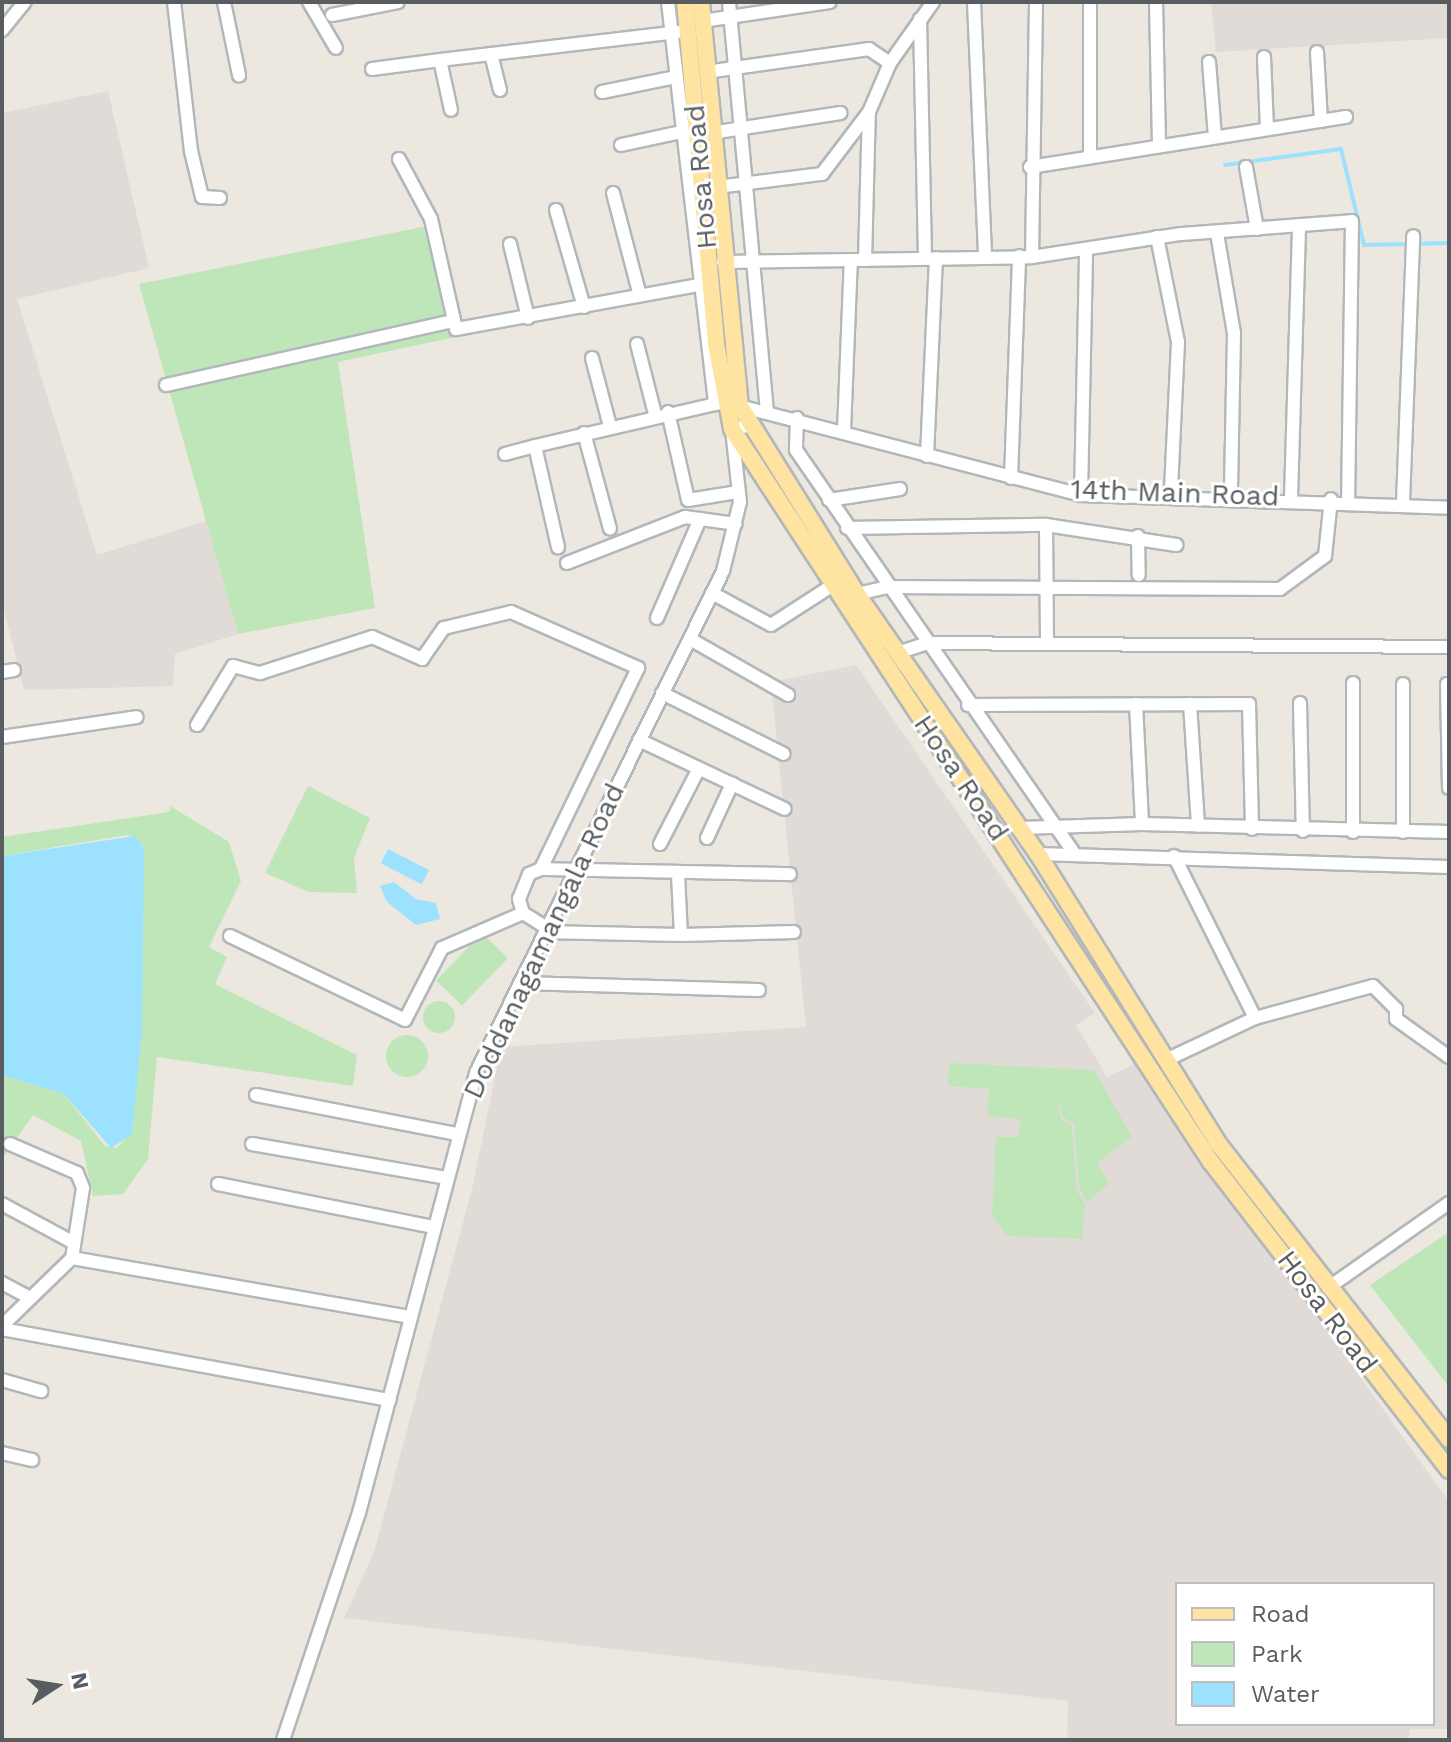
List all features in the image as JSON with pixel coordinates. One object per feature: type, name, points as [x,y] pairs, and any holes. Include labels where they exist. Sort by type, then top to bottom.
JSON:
[{"type":"main road","name":"Hosa Road","points":[[685,2],[704,284],[732,429],[1211,1162],[1449,1470]]},
{"type":"main road","name":"Hosa Road","points":[[687,28],[701,2]]},
{"type":"main road","name":"Hosa Road","points":[[687,28],[706,72],[723,262],[726,404],[752,425],[857,594],[1038,854],[1217,1142],[1328,1288],[1449,1439]]},
{"type":"main road","points":[[958,776],[972,760]]},
{"type":"street","points":[[2,30],[25,2]]},
{"type":"street","points":[[174,2],[191,151],[202,197],[220,198]]},
{"type":"street","points":[[224,2],[239,75]]},
{"type":"street","points":[[309,2],[336,48]]},
{"type":"street","points":[[332,15],[398,2]]},
{"type":"street","points":[[399,159],[431,219],[456,329],[704,284],[681,132],[676,77],[687,28],[668,2]]},
{"type":"street","points":[[729,2],[749,261],[767,411]]},
{"type":"street","points":[[372,69],[687,28],[830,2]]},
{"type":"street","points":[[717,187],[822,174],[869,112],[890,63],[933,2]]},
{"type":"street","points":[[974,2],[985,257]]},
{"type":"street","points":[[1011,478],[1030,167],[1036,2]]},
{"type":"street","points":[[1090,2],[1090,157]]},
{"type":"street","points":[[1156,2],[1159,146]]},
{"type":"street","points":[[920,19],[930,258],[927,456]]},
{"type":"street","points":[[706,72],[869,49],[890,63]]},
{"type":"street","points":[[1317,52],[1321,121]]},
{"type":"street","points":[[491,54],[500,90]]},
{"type":"street","points":[[1264,57],[1267,129]]},
{"type":"street","points":[[440,60],[451,110]]},
{"type":"street","points":[[1209,62],[1215,137]]},
{"type":"street","points":[[602,92],[676,77]]},
{"type":"street","points":[[865,260],[869,112]]},
{"type":"street","points":[[711,133],[840,113]]},
{"type":"street","points":[[1030,167],[1346,117]]},
{"type":"street","points":[[621,145],[681,132]]},
{"type":"street","points":[[1246,167],[1257,229]]},
{"type":"street","points":[[613,193],[640,296]]},
{"type":"street","points":[[556,210],[584,307]]},
{"type":"street","points":[[723,262],[1025,256],[1157,237],[1352,221],[1348,500]]},
{"type":"street","points":[[1291,498],[1299,225]]},
{"type":"street","points":[[1217,233],[1234,333],[1231,496]]},
{"type":"street","points":[[1403,502],[1413,236]]},
{"type":"street","points":[[1157,237],[1178,342],[1171,493]]},
{"type":"street","points":[[510,244],[528,318]]},
{"type":"street","points":[[1081,495],[1086,249]]},
{"type":"street","points":[[844,431],[851,260]]},
{"type":"street","points":[[166,385],[452,321]]},
{"type":"street","points":[[637,344],[688,500],[738,492]]},
{"type":"street","points":[[592,358],[610,426]]},
{"type":"street","points":[[505,454],[662,413],[726,404]]},
{"type":"street","name":"14th Main Road","points":[[726,404],[797,418],[927,456],[1081,495],[1171,493],[1403,502],[1449,508]]},
{"type":"street","points":[[797,418],[796,450],[968,705],[1073,851]]},
{"type":"street","points":[[732,429],[752,425]]},
{"type":"street","name":"Doddanagamangala Road","points":[[283,1740],[390,1400],[457,1134],[477,1071],[712,593],[736,524],[738,492],[732,429]]},
{"type":"street","points":[[584,433],[610,529]]},
{"type":"street","points":[[535,446],[558,547]]},
{"type":"street","points":[[829,500],[900,489]]},
{"type":"street","points":[[857,594],[888,587],[1047,585],[1280,589],[1325,556],[1331,499]]},
{"type":"street","points":[[567,563],[671,521],[700,519],[736,524]]},
{"type":"street","points":[[657,618],[700,519]]},
{"type":"street","points":[[847,528],[1046,525],[1138,536],[1176,545]]},
{"type":"street","points":[[1046,525],[1047,643]]},
{"type":"street","points":[[1138,536],[1139,575]]},
{"type":"street","points":[[712,593],[771,625],[833,585]]},
{"type":"street","points":[[197,725],[233,666],[260,673],[372,637],[422,659],[444,628],[511,612],[638,668],[541,869],[522,885],[523,913]]},
{"type":"street","points":[[690,639],[788,695]]},
{"type":"street","points":[[897,653],[927,643],[1449,647]]},
{"type":"street","points":[[1353,683],[1353,832]]},
{"type":"street","points":[[1403,684],[1403,832]]},
{"type":"street","points":[[1447,684],[1449,788]]},
{"type":"street","points":[[662,693],[784,754]]},
{"type":"street","points":[[1300,703],[1303,831]]},
{"type":"street","points":[[1136,704],[1142,824]]},
{"type":"street","points":[[1190,704],[1198,826]]},
{"type":"street","points":[[968,705],[1249,704],[1252,829]]},
{"type":"street","points":[[2,737],[137,717]]},
{"type":"street","points":[[639,740],[785,809]]},
{"type":"street","points":[[660,844],[699,768]]},
{"type":"street","points":[[707,838],[732,784]]},
{"type":"street","points":[[1020,828],[1054,824],[1142,824],[1303,831],[1449,832]]},
{"type":"street","points":[[1038,854],[1073,851],[1449,867]]},
{"type":"street","points":[[1174,856],[1255,1018]]},
{"type":"street","points":[[541,869],[572,874],[790,874]]},
{"type":"street","points":[[678,874],[681,935]]},
{"type":"street","points":[[523,913],[546,930],[681,935],[794,932]]},
{"type":"street","points":[[230,936],[405,1020],[442,948],[523,913]]},
{"type":"street","points":[[520,983],[759,990]]},
{"type":"street","points":[[1166,1060],[1255,1018],[1373,986],[1396,1009],[1396,1019],[1449,1057]]},
{"type":"street","points":[[256,1095],[457,1134]]},
{"type":"street","points":[[2,1328],[72,1258],[83,1188],[77,1173],[10,1144]]},
{"type":"street","points":[[252,1144],[446,1178]]},
{"type":"street","points":[[218,1184],[433,1227]]},
{"type":"street","points":[[1328,1288],[1449,1203]]},
{"type":"street","points":[[2,1204],[74,1243]]},
{"type":"street","points":[[72,1258],[411,1317]]},
{"type":"street","points":[[2,1283],[30,1298]]},
{"type":"street","points":[[2,1328],[390,1400]]},
{"type":"street","points":[[2,1380],[41,1391]]},
{"type":"street","points":[[2,1453],[32,1460]]},
{"type":"shaded area","points":[[1211,2],[1449,2],[1449,38],[1216,52]]},
{"type":"shaded area","points":[[108,91],[149,268],[17,299],[97,555],[206,521],[238,634],[175,654],[173,686],[24,690],[2,601],[2,113]]},
{"type":"shaded area","points":[[856,665],[1095,1013],[1076,1025],[1107,1077],[1137,1063],[1449,1502],[1449,1729],[1410,1729],[1408,1740],[1067,1740],[1068,1701],[344,1618],[374,1552],[472,1189],[501,1047],[806,1027],[771,682]]},
{"type":"green space","points":[[437,224],[460,336],[338,362],[375,608],[238,634],[139,284]]},
{"type":"green space","points":[[308,786],[370,818],[354,858],[357,893],[309,892],[265,873]]},
{"type":"green space","points":[[170,806],[229,842],[241,881],[209,947],[227,957],[215,984],[357,1055],[353,1086],[157,1057],[148,1159],[123,1194],[93,1196],[81,1141],[33,1115],[2,1159],[2,1075],[64,1094],[105,1146],[117,1148],[133,1129],[143,845],[127,835],[2,856],[2,837],[169,812]]},
{"type":"green space","points":[[482,933],[508,958],[462,1005],[436,980]]},
{"type":"green space","points":[[439,1001],[450,1006],[455,1017],[450,1028],[439,1033],[428,1028],[423,1017],[428,1006]]},
{"type":"green space","points":[[407,1035],[422,1041],[428,1056],[422,1071],[407,1077],[392,1071],[386,1056],[392,1041]]},
{"type":"green space","points":[[949,1063],[1094,1070],[1132,1137],[1097,1163],[1109,1184],[1087,1202],[1079,1186],[1074,1124],[1063,1117],[1057,1097],[1061,1119],[1072,1126],[1077,1191],[1085,1204],[1082,1239],[1007,1236],[992,1216],[996,1137],[1019,1137],[1020,1119],[987,1116],[989,1089],[948,1086]]},
{"type":"green space","points":[[1449,1232],[1449,1387],[1370,1285]]},
{"type":"water","points":[[135,836],[144,848],[142,1031],[132,1134],[111,1148],[64,1094],[2,1075],[2,856]]},
{"type":"water","points":[[388,849],[429,870],[422,884],[381,863]]},
{"type":"water","points":[[394,882],[416,899],[436,903],[440,919],[416,925],[387,902],[380,886]]},
{"type":"waterway","points":[[1225,165],[1341,149],[1364,245],[1449,243]]}]
